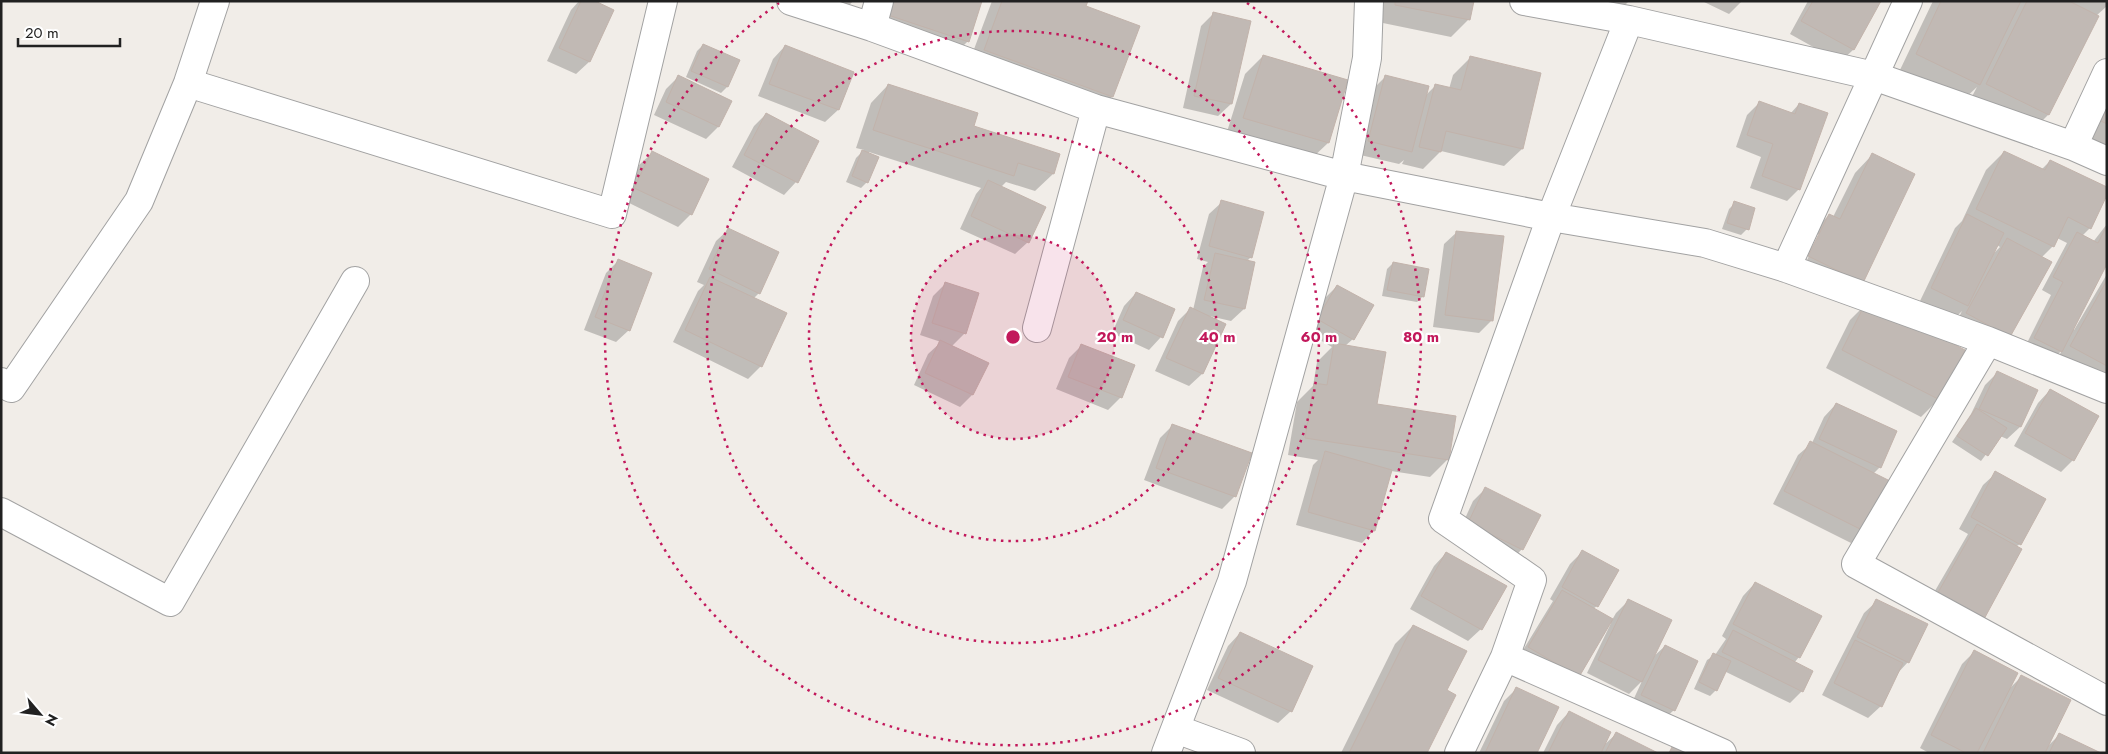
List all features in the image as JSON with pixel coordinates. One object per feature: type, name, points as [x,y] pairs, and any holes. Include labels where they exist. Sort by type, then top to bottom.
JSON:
[{"type":"street","points":[[4,391],[139,201],[188,83],[214,1]]},
{"type":"street","points":[[188,83],[612,214],[663,1]]},
{"type":"street","points":[[791,1],[872,27],[1096,110],[1344,176],[1551,217],[1705,243],[1786,268],[1988,341],[2107,388]]},
{"type":"street","points":[[872,27],[879,1]]},
{"type":"street","points":[[1241,753],[1171,741],[1232,582],[1344,176],[1367,58],[1369,1]]},
{"type":"street","points":[[1524,1],[1629,20],[1874,76],[2073,146],[2107,161]]},
{"type":"street","points":[[1786,268],[1908,1]]},
{"type":"street","points":[[1460,753],[1505,657],[1532,580],[1443,519],[1551,217],[1629,20]]},
{"type":"street","points":[[2073,146],[2107,73]]},
{"type":"street","points":[[1037,328],[1096,110]]},
{"type":"street","points":[[1,512],[170,602],[355,281]]},
{"type":"street","points":[[1988,341],[1856,564],[2107,701]]},
{"type":"street","points":[[1505,657],[1722,753]]},
{"type":"building","points":[[581,1],[595,1],[614,10],[590,62],[559,48]]},
{"type":"building","points":[[889,1],[982,1],[969,42],[885,14]]},
{"type":"building","points":[[1002,1],[1088,1],[1086,6],[1140,26],[1113,97],[984,50]]},
{"type":"building","points":[[1395,1],[1474,1],[1470,20],[1395,5]]},
{"type":"building","points":[[1813,1],[1881,1],[1854,50],[1801,21]]},
{"type":"building","points":[[1941,1],[2021,1],[1980,85],[1916,54]]},
{"type":"building","points":[[2027,1],[2069,1],[2099,16],[2049,115],[1986,84]]},
{"type":"building","points":[[1213,12],[1251,21],[1232,104],[1194,96]]},
{"type":"building","points":[[703,44],[740,60],[728,87],[691,71]]},
{"type":"building","points":[[785,45],[854,72],[839,110],[769,84]]},
{"type":"building","points":[[1263,55],[1348,80],[1329,143],[1243,118]]},
{"type":"building","points":[[1470,56],[1541,73],[1523,149],[1446,131],[1441,152],[1419,147],[1435,84],[1461,90]]},
{"type":"building","points":[[678,75],[732,101],[719,127],[666,102]]},
{"type":"building","points":[[1385,75],[1429,86],[1412,152],[1368,141]]},
{"type":"building","points":[[888,84],[978,113],[974,126],[1060,154],[1054,174],[1018,163],[1014,176],[873,130]]},
{"type":"building","points":[[1759,101],[1795,114],[1799,103],[1828,113],[1800,190],[1762,176],[1773,144],[1747,135]]},
{"type":"building","points":[[2107,105],[2107,124],[2099,120]]},
{"type":"building","points":[[766,113],[819,141],[798,183],[744,155]]},
{"type":"building","points":[[862,150],[879,157],[868,183],[852,176]]},
{"type":"building","points":[[652,151],[709,179],[692,215],[634,188]]},
{"type":"building","points":[[2004,151],[2045,170],[2050,160],[2107,187],[2107,195],[2091,229],[2068,217],[2054,247],[1976,209]]},
{"type":"building","points":[[1872,153],[1915,174],[1863,283],[1808,256],[1829,214],[1840,219]]},
{"type":"building","points":[[988,180],[1046,207],[1029,243],[971,216]]},
{"type":"building","points":[[1221,200],[1264,212],[1252,258],[1209,246]]},
{"type":"building","points":[[1734,201],[1755,208],[1749,230],[1727,223]]},
{"type":"building","points":[[1967,214],[2004,233],[1968,306],[1931,288]]},
{"type":"building","points":[[2107,225],[2107,264],[2062,352],[2034,338],[2063,282],[2053,277],[2077,232],[2098,243]]},
{"type":"building","points":[[728,228],[779,252],[760,294],[709,269]]},
{"type":"building","points":[[1456,231],[1504,236],[1493,321],[1445,315]]},
{"type":"building","points":[[2007,238],[2052,262],[2010,337],[1966,313]]},
{"type":"building","points":[[1215,253],[1255,262],[1245,309],[1204,300]]},
{"type":"building","points":[[618,259],[652,273],[630,331],[595,317]]},
{"type":"building","points":[[1393,262],[1429,269],[1424,297],[1387,290]]},
{"type":"building","points":[[710,277],[787,313],[762,367],[685,330]]},
{"type":"building","points":[[2107,280],[2107,366],[2070,346]]},
{"type":"building","points":[[945,282],[979,293],[966,334],[932,323]]},
{"type":"building","points":[[1337,285],[1374,305],[1354,340],[1317,319]]},
{"type":"building","points":[[1136,292],[1175,309],[1163,338],[1123,320]]},
{"type":"building","points":[[1867,300],[1965,350],[1940,400],[1842,350]]},
{"type":"building","points":[[1190,307],[1226,324],[1203,374],[1166,358]]},
{"type":"building","points":[[940,340],[989,363],[973,395],[925,373]]},
{"type":"building","points":[[1334,343],[1386,352],[1377,404],[1456,416],[1449,460],[1305,438],[1314,383],[1327,385]]},
{"type":"building","points":[[1081,344],[1135,365],[1122,398],[1068,377]]},
{"type":"building","points":[[1997,371],[2038,390],[2021,427],[1979,409]]},
{"type":"building","points":[[2050,389],[2099,416],[2074,461],[2025,433]]},
{"type":"building","points":[[1836,403],[1897,431],[1881,468],[1819,439]]},
{"type":"building","points":[[1976,408],[2007,428],[1988,456],[1957,436]]},
{"type":"building","points":[[1172,424],[1252,453],[1236,497],[1156,468]]},
{"type":"building","points":[[1810,441],[1890,481],[1864,531],[1784,491]]},
{"type":"building","points":[[1325,451],[1392,470],[1375,531],[1308,512]]},
{"type":"building","points":[[1995,471],[2046,499],[2021,545],[1971,517]]},
{"type":"building","points":[[1485,487],[1541,515],[1523,550],[1468,523]]},
{"type":"building","points":[[1977,524],[2022,549],[1983,621],[1936,596]]},
{"type":"building","points":[[1582,550],[1619,570],[1598,607],[1562,587]]},
{"type":"building","points":[[1446,552],[1507,586],[1482,630],[1421,596]]},
{"type":"building","points":[[1755,582],[1822,616],[1800,658],[1733,624]]},
{"type":"building","points":[[1562,590],[1613,619],[1579,677],[1528,647]]},
{"type":"building","points":[[1628,599],[1672,620],[1642,682],[1598,660]]},
{"type":"building","points":[[1876,599],[1928,624],[1909,663],[1857,637]]},
{"type":"building","points":[[1413,625],[1467,651],[1447,690],[1456,695],[1427,753],[1349,753]]},
{"type":"building","points":[[1733,630],[1813,671],[1803,692],[1722,652]]},
{"type":"building","points":[[1240,632],[1313,666],[1292,712],[1218,678]]},
{"type":"building","points":[[1855,640],[1903,663],[1882,707],[1834,683]]},
{"type":"building","points":[[1665,645],[1698,661],[1675,711],[1641,695]]},
{"type":"building","points":[[1974,650],[2018,673],[1977,753],[1966,753],[1931,735]]},
{"type":"building","points":[[1713,653],[1731,661],[1717,691],[1699,682]]},
{"type":"building","points":[[2021,675],[2071,700],[2045,753],[1983,753]]},
{"type":"building","points":[[1516,687],[1559,707],[1537,753],[1485,753]]},
{"type":"building","points":[[1569,711],[1611,732],[1601,753],[1548,753]]},
{"type":"building","points":[[1616,732],[1658,753],[1605,753]]},
{"type":"building","points":[[2059,733],[2101,753],[2049,753]]},
{"type":"building","points":[[1673,745],[1689,753],[1669,753]]}]
